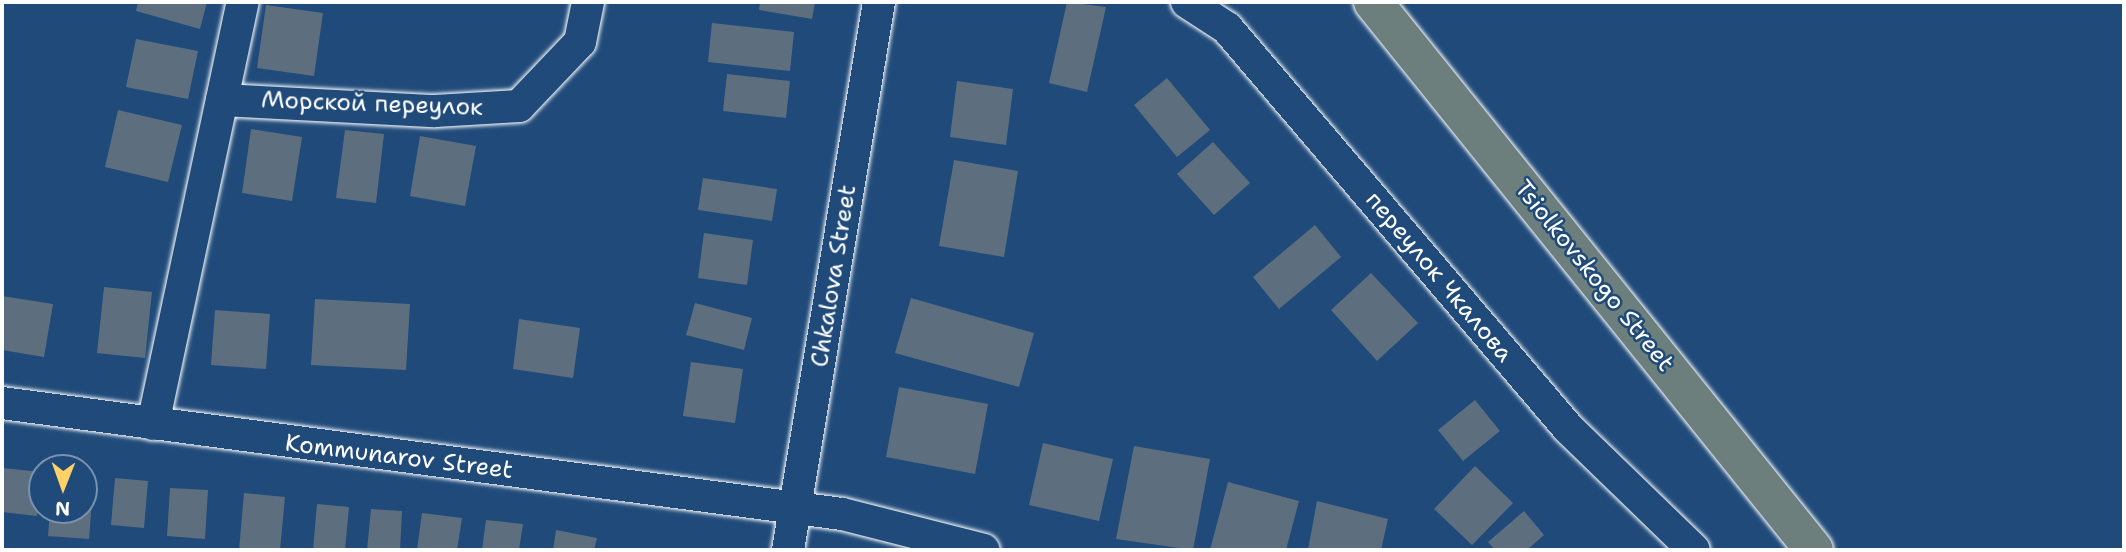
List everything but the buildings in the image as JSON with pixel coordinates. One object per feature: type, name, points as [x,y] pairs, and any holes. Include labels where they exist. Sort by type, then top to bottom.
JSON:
[{"type":"main road","name":"Tsiolkovskogo Street","points":[[1373,2],[1814,550]]},
{"type":"street","name":"Морской переулок","points":[[153,424],[243,2]]},
{"type":"street","name":"Морской переулок","points":[[222,100],[435,111],[519,106],[580,42],[588,2]]},
{"type":"street","name":"Chkalova Street","points":[[788,550],[879,2]]},
{"type":"street","name":"переулок Чкалова","points":[[1187,2],[1227,28],[1568,428],[1694,550]]},
{"type":"street","name":"Kommunarov Street","points":[[2,403],[796,509]]},
{"type":"street","points":[[796,509],[984,550]]}]
